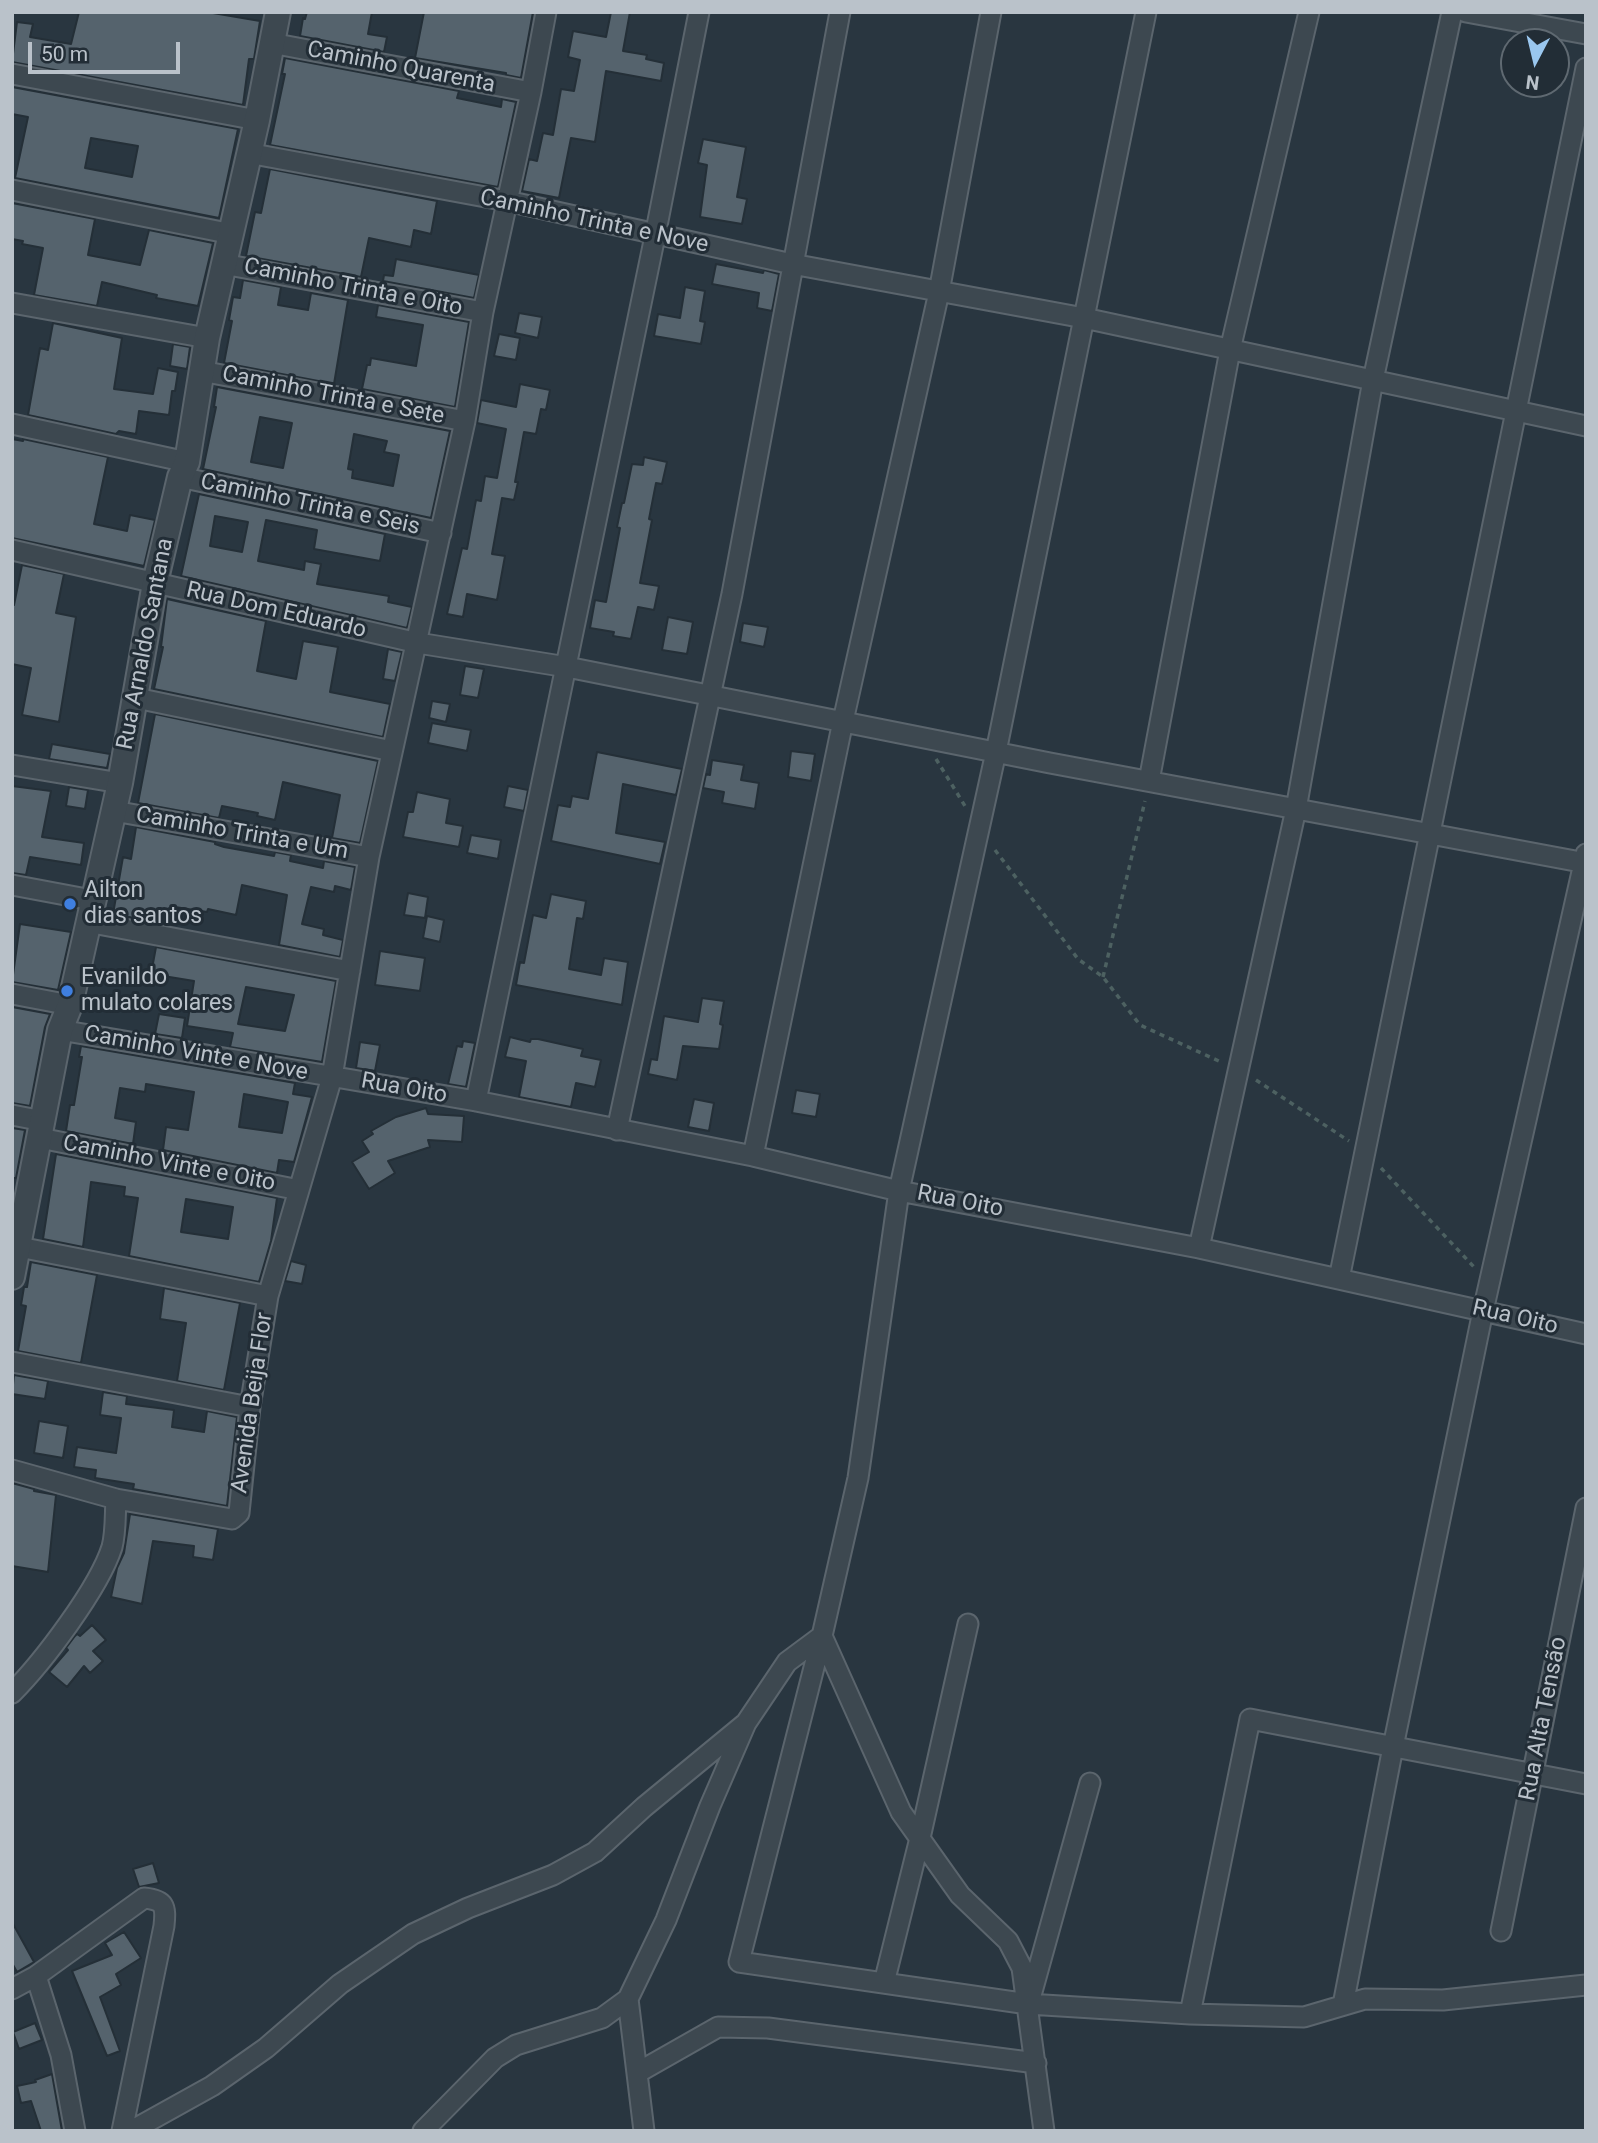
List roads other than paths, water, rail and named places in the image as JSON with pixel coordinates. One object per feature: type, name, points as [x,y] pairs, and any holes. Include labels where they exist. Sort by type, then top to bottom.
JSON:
[{"type":"street","name":"Avenida Beija Flor","points":[[12,1470],[117,1499],[232,1519],[239,1513],[250,1407],[268,1296],[332,1077],[369,857],[465,421],[483,312],[546,12]]},
{"type":"street","points":[[476,1101],[699,12]]},
{"type":"street","points":[[617,1130],[732,594],[840,12]]},
{"type":"street","points":[[753,1156],[843,721],[939,292],[991,12]]},
{"type":"street","points":[[1146,12],[996,752],[899,1191],[858,1478],[822,1636],[739,1962],[1028,2004],[1190,2014],[1304,2017],[1365,1999],[1443,2000],[1586,1985]]},
{"type":"street","points":[[1149,781],[1230,350],[1309,12]]},
{"type":"street","points":[[1199,1248],[1296,809],[1373,380],[1452,12]]},
{"type":"street","points":[[1466,12],[1586,34]]},
{"type":"street","name":"Rua Arnaldo Santana","points":[[12,1276],[18,1231],[60,1030],[70,1005],[89,911],[120,783],[155,583],[183,469],[207,338],[257,120],[274,13]]},
{"type":"street","name":"Caminho Quarenta","points":[[271,43],[531,92]]},
{"type":"street","points":[[1339,1279],[1586,68]]},
{"type":"street","points":[[12,74],[257,120]]},
{"type":"street","name":"Caminho Trinta e Nove","points":[[248,153],[507,201],[655,236],[792,264],[1084,318],[1586,426]]},
{"type":"street","name":"Caminho Trinta e Oito","points":[[12,190],[232,234]]},
{"type":"street","name":"Caminho Trinta e Oito","points":[[223,264],[483,312]]},
{"type":"street","name":"Caminho Trinta e Sete","points":[[12,303],[207,338]]},
{"type":"street","name":"Caminho Trinta e Sete","points":[[201,371],[465,421]]},
{"type":"street","name":"Caminho Trinta e Seis","points":[[12,424],[441,533]]},
{"type":"street","name":"Rua Dom Eduardo","points":[[12,550],[418,643],[567,667],[710,697],[1296,809],[1585,860]]},
{"type":"street","points":[[136,698],[392,751]]},
{"type":"street","points":[[12,765],[120,783]]},
{"type":"street","name":"Caminho Trinta e Um","points":[[114,811],[369,857]]},
{"type":"street","points":[[1343,2005],[1483,1311],[1585,860]]},
{"type":"street","points":[[12,885],[89,911],[350,971]]},
{"type":"street","name":"Caminho Vinte e Nove","points":[[12,994],[70,1005]]},
{"type":"street","name":"Caminho Vinte e Nove","points":[[60,1030],[332,1077]]},
{"type":"street","name":"Rua Oito","points":[[332,1077],[476,1101],[753,1156],[899,1191],[1199,1248],[1586,1334]]},
{"type":"street","name":"Caminho Vinte e Oito","points":[[12,1115],[41,1130],[299,1190]]},
{"type":"street","points":[[18,1231],[268,1296]]},
{"type":"street","points":[[12,1362],[250,1407]]},
{"type":"street","points":[[12,1693],[32,1673],[91,1589],[112,1546],[117,1499]]},
{"type":"street","name":"Rua Alta Tensão","points":[[1502,1931],[1586,1508]]},
{"type":"street","points":[[884,1983],[920,1839],[968,1624]]},
{"type":"street","points":[[423,2131],[495,2058],[516,2045],[601,2018],[628,1999],[666,1920],[746,1723],[787,1662],[822,1636]]},
{"type":"street","points":[[822,1636],[901,1812],[960,1895],[1008,1941],[1022,1968],[1036,2063],[1041,2130]]},
{"type":"street","points":[[1190,2014],[1250,1719],[1586,1784]]},
{"type":"street","points":[[131,2131],[212,2086],[266,2048],[340,1984],[413,1934],[468,1908],[554,1875],[595,1852],[746,1723]]},
{"type":"street","points":[[1028,2004],[1090,1783]]},
{"type":"street","points":[[12,1989],[36,1976],[144,1898],[156,1899],[162,1904],[166,1911],[122,2131]]},
{"type":"street","points":[[36,1976],[61,2055],[75,2131]]},
{"type":"street","points":[[628,1999],[644,2131]]},
{"type":"street","points":[[636,2073],[718,2027],[768,2028],[1036,2063]]},
{"type":"place","name":"Ailton dias santos","points":[[70,904]]},
{"type":"place","name":"Evanildo mulato colares","points":[[67,991]]}]
